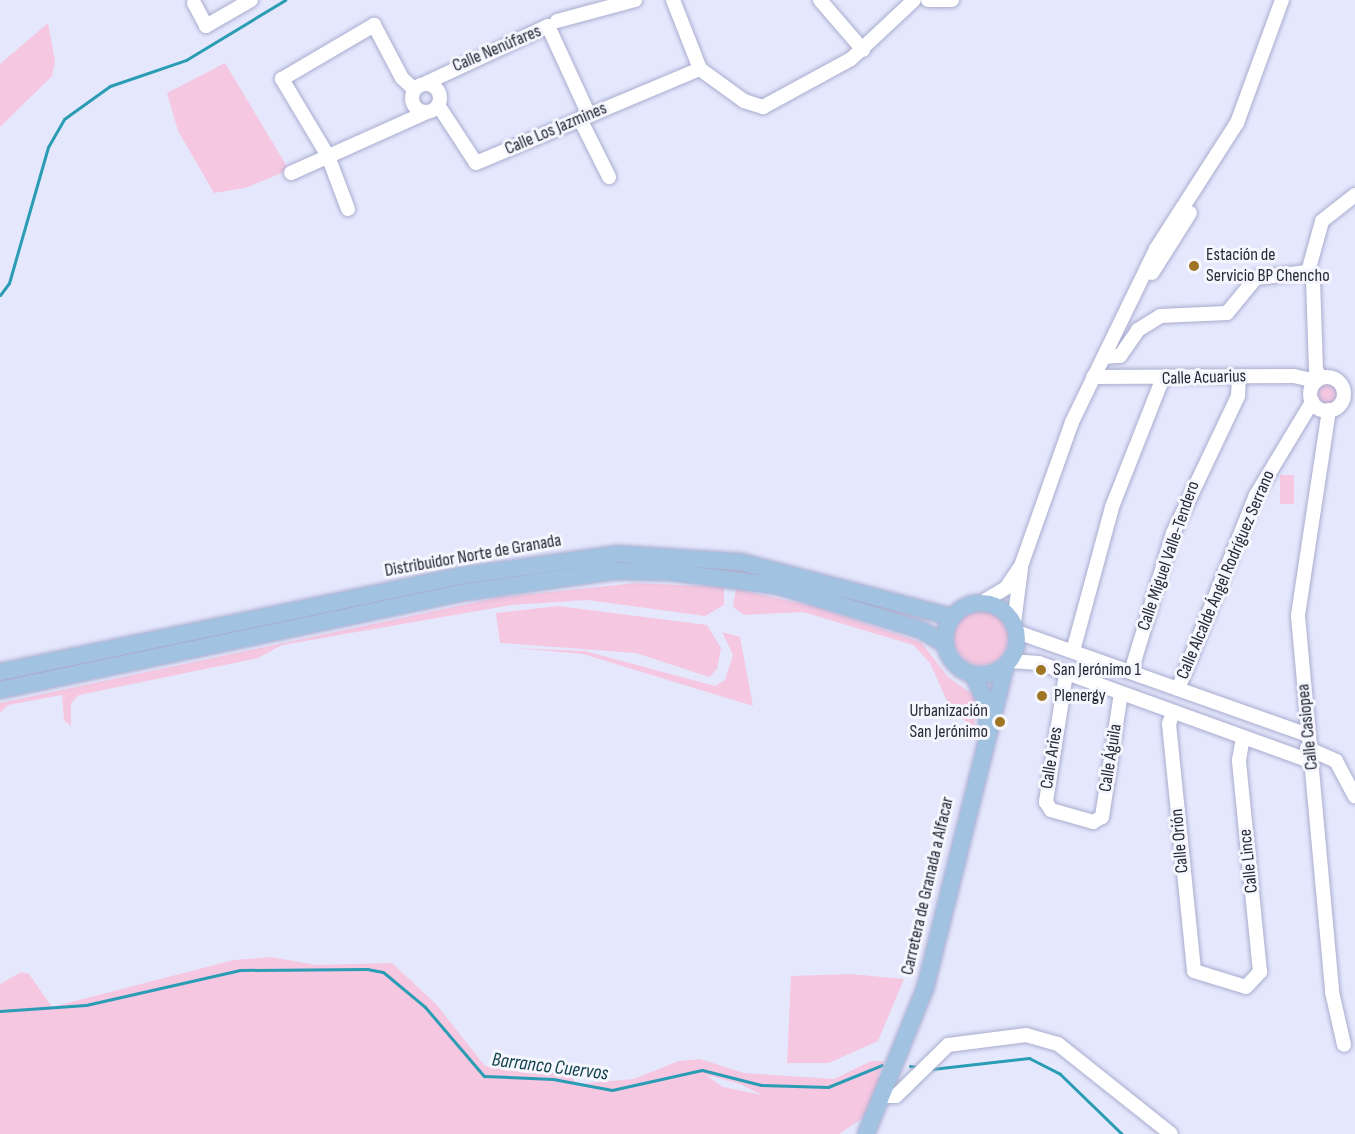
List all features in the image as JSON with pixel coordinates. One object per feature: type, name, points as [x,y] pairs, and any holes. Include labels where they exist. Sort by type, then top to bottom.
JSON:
[{"type":"main road","name":"Distribuidor Norte de Granada","points":[[0,672],[460,576],[618,554],[741,562],[952,617]]},
{"type":"main road","name":"Distribuidor Norte de Granada","points":[[0,690],[467,592],[615,571],[670,572],[779,586],[921,630],[945,644]]},
{"type":"main road","points":[[981,603],[1001,608],[1016,628],[1008,664],[973,674],[954,664],[945,644],[952,617],[981,603]]},
{"type":"main road","name":"Carretera de Granada a Alfacar","points":[[866,1134],[901,1051],[934,958],[988,728],[1008,664]]},
{"type":"main road","name":"Carretera de Granada a Alfacar","points":[[973,674],[987,706],[988,728]]},
{"type":"street","points":[[194,3],[206,26],[251,0]]},
{"type":"street","points":[[557,21],[635,0]]},
{"type":"street","points":[[673,0],[700,69],[744,101],[763,106],[863,50],[914,0]]},
{"type":"street","points":[[820,0],[863,50]]},
{"type":"street","points":[[928,0],[952,0]]},
{"type":"street","points":[[1282,0],[1251,94],[1183,225],[1127,309],[1093,377],[1054,466],[1021,566],[1016,628],[1046,642],[1179,689],[1336,762],[1355,796]]},
{"type":"street","points":[[291,173],[327,156],[426,113],[438,105],[434,88],[420,86],[402,78],[375,25],[282,79],[327,156],[348,209]]},
{"type":"street","name":"Calle Nenúfares","points":[[420,86],[548,26],[584,117]]},
{"type":"street","name":"Calle Los Jazmines","points":[[438,105],[476,163],[700,69]]},
{"type":"street","points":[[420,86],[416,107],[426,113]]},
{"type":"street","points":[[584,117],[609,177]]},
{"type":"street","points":[[1104,357],[1120,356],[1138,330],[1160,316],[1227,313],[1256,278],[1308,272],[1322,221],[1355,195]]},
{"type":"street","points":[[1313,280],[1318,379],[1312,402],[1329,410],[1339,405],[1343,389],[1337,380],[1318,379]]},
{"type":"street","name":"Calle Acuarius","points":[[1093,377],[1162,380],[1239,377],[1318,379]]},
{"type":"street","name":"Calle Miguel Valle-Tendero","points":[[1131,672],[1173,533],[1238,396],[1239,377]]},
{"type":"street","points":[[1073,651],[1112,507],[1162,380]]},
{"type":"street","name":"Calle Alcalde Ángel Rodríguez Serrano","points":[[1172,712],[1256,495],[1312,402]]},
{"type":"street","name":"Calle Casiopea","points":[[1329,410],[1298,616],[1307,748],[1332,992],[1344,1045]]},
{"type":"street","points":[[981,603],[1006,588],[1021,566]]},
{"type":"street","points":[[1038,663],[1046,642]]},
{"type":"street","points":[[1008,664],[1038,663],[1243,737],[1307,748]]},
{"type":"street","name":"Calle Aries","points":[[1066,674],[1047,807],[1099,821]]},
{"type":"street","name":"Calle Águila","points":[[1099,821],[1121,693]]},
{"type":"street","name":"Calle Orión","points":[[1172,712],[1169,724],[1194,971],[1253,984]]},
{"type":"street","name":"Calle Lince","points":[[1243,737],[1239,760],[1260,972],[1253,984]]},
{"type":"street","points":[[883,1096],[896,1096],[918,1075],[932,1057],[963,1041],[1010,1034],[1042,1038],[1074,1056],[1171,1134]]},
{"type":"shaded area","points":[[48,23],[55,61],[52,76],[0,127],[0,64]]},
{"type":"shaded area","points":[[225,63],[289,170],[245,188],[214,193],[178,131],[167,93]]},
{"type":"shaded area","points":[[1327,382],[1335,385],[1338,393],[1335,401],[1327,404],[1319,401],[1316,393],[1319,385]]},
{"type":"shaded area","points":[[1280,475],[1294,475],[1294,504],[1280,504]]},
{"type":"shaded area","points":[[636,583],[724,587],[724,605],[705,616],[587,600],[511,605],[282,645],[258,658],[79,695],[71,703],[71,726],[64,720],[62,695],[8,705],[0,713],[0,703],[500,597]]},
{"type":"shaded area","points":[[736,589],[813,606],[921,642],[948,677],[975,696],[975,729],[951,710],[930,663],[913,645],[803,612],[744,615],[733,607]]},
{"type":"shaded area","points":[[558,606],[707,625],[721,648],[717,669],[709,677],[636,653],[500,643],[496,613]]},
{"type":"shaded area","points":[[976,611],[986,611],[996,615],[1004,623],[1008,638],[1004,653],[996,661],[986,665],[976,665],[966,661],[958,653],[954,643],[954,633],[958,623],[966,615]]},
{"type":"shaded area","points":[[722,632],[740,637],[753,706],[583,654],[514,648],[585,651],[715,686],[725,680],[733,655]]},
{"type":"shaded area","points":[[271,957],[316,965],[392,963],[436,1004],[485,1066],[527,1073],[541,1064],[558,1065],[578,1084],[633,1079],[679,1061],[700,1059],[744,1073],[834,1079],[871,1061],[884,1061],[878,1077],[883,1078],[863,1118],[839,1134],[0,1134],[0,984],[21,972],[29,974],[52,1007],[234,960]],"holes":[[[706,1075],[740,1084],[762,1095],[723,1087]]]},
{"type":"shaded area","points":[[850,974],[904,979],[878,1041],[829,1063],[787,1063],[791,976]]},
{"type":"waterway","points":[[0,295],[9,283],[48,147],[64,119],[110,86],[186,60],[285,0]]},
{"type":"waterway","name":"Barranco Cuervos","points":[[0,1011],[86,1005],[240,970],[367,969],[383,972],[425,1007],[484,1076],[553,1079],[612,1090],[702,1070],[761,1085],[828,1087],[882,1065]]},
{"type":"waterway","name":"Barranco Cuervos","points":[[932,1069],[1029,1058],[1060,1074],[1122,1134]]},
{"type":"waterway","name":"Barranco Cuervos","points":[[910,1066],[919,1067]]},
{"type":"place","name":"Estación de Servicio BP Chencho","points":[[1194,266]]},
{"type":"place","name":"San Jerónimo 1","points":[[1041,670]]},
{"type":"place","name":"Plenergy","points":[[1042,696]]},
{"type":"place","name":"Urbanización San Jerónimo","points":[[1000,722]]}]
